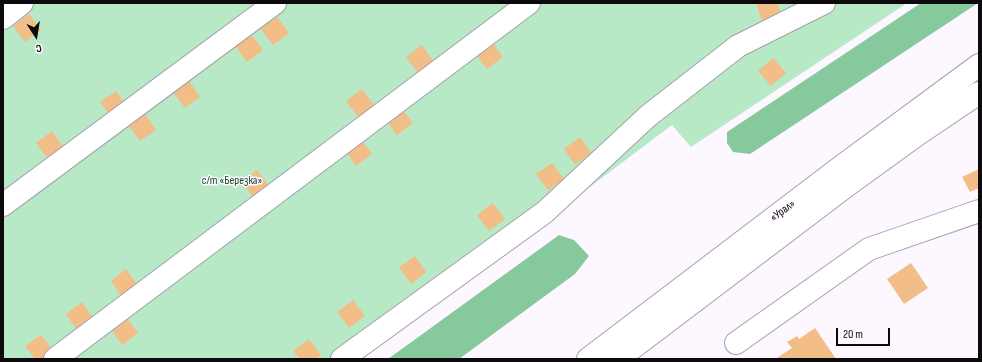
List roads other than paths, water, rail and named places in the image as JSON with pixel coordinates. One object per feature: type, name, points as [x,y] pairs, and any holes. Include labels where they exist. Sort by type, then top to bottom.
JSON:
[{"type":"main road","points":[[3,18],[22,3]]},
{"type":"main road","points":[[3,205],[275,3]]},
{"type":"main road","points":[[55,359],[529,3]]},
{"type":"main road","points":[[342,359],[545,212],[648,116],[738,46],[824,3]]},
{"type":"main road","name":"«Урал»","points":[[588,359],[842,166],[979,65]]},
{"type":"main road","name":"«Урал»","points":[[618,359],[845,187],[918,134],[979,93]]},
{"type":"main road","points":[[736,343],[869,249],[979,211]]},
{"type":"park label","name":"с/т «Березка»","points":[[232,181]]}]
